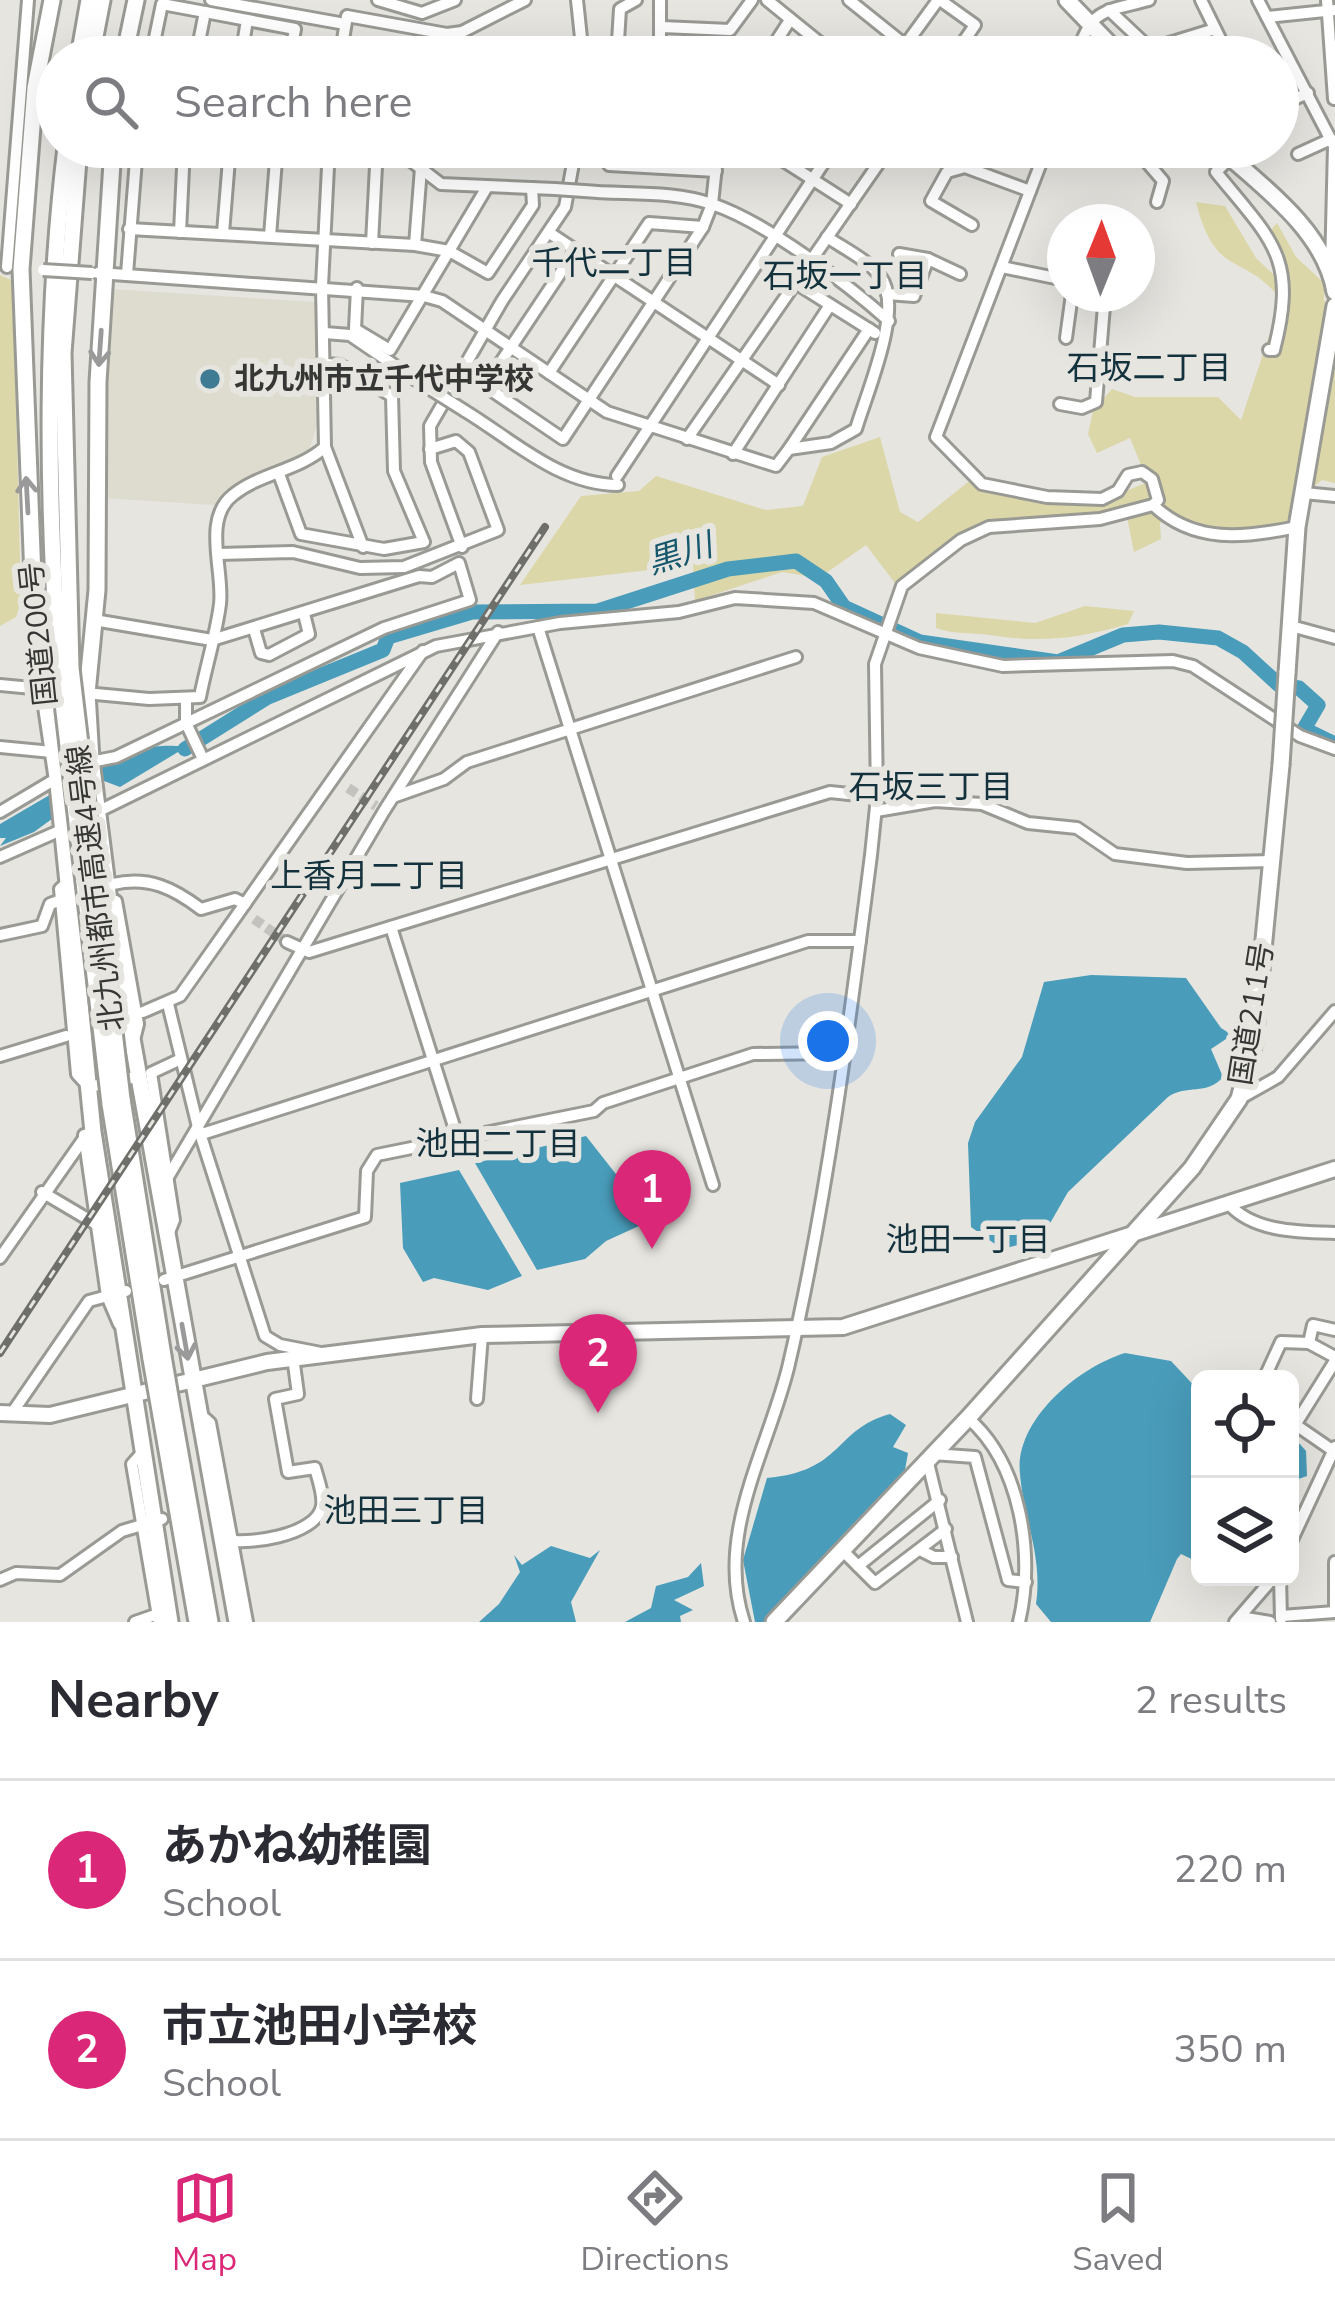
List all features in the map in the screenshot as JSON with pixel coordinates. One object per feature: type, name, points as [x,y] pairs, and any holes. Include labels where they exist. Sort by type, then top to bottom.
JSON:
[{"type":"highway","name":"国道200号","points":[[45,36],[52,0]]},
{"type":"highway","points":[[83,36],[89,0]]},
{"type":"highway","points":[[96,36],[102,0]]},
{"type":"highway","points":[[128,36],[136,0]]},
{"type":"highway","points":[[1067,0],[1098,11]]},
{"type":"highway","name":"国道200号","points":[[36,83],[9,267],[31,572],[58,781],[88,1087],[88,1133],[152,1522],[162,1619]]},
{"type":"highway","name":"北九州都市高速4号線","points":[[65,168],[50,372],[65,668],[116,1101],[196,1622]]},
{"type":"highway","name":"北九州都市高速4号線","points":[[65,668],[63,353],[77,168]]},
{"type":"highway","name":"国道200号","points":[[111,168],[99,273],[94,620],[87,693],[92,763],[133,1041],[146,1075],[168,1235],[169,1278],[215,1510],[226,1541],[237,1622]]},
{"type":"highway","points":[[1241,168],[1297,220],[1331,269],[1335,292]]},
{"type":"highway","name":"国道211号","points":[[774,1622],[968,1418],[1192,1168],[1239,1099],[1254,1042],[1281,766],[1297,527],[1335,306]]},
{"type":"highway","name":"北九州都市高速4号線","points":[[167,1414],[213,1622]]},
{"type":"main road","points":[[3,1414],[50,1415],[293,1358],[482,1335],[843,1327],[1335,1169]]},
{"type":"street","points":[[28,0],[18,69],[9,267],[424,296],[589,400],[687,439],[776,466],[869,329]]},
{"type":"street","points":[[378,0],[422,13],[449,1]]},
{"type":"street","points":[[494,0],[501,13]]},
{"type":"street","points":[[343,36],[347,16],[447,34],[525,0]]},
{"type":"street","points":[[577,0],[581,36]]},
{"type":"street","points":[[618,36],[620,9],[636,0]]},
{"type":"street","points":[[660,0],[661,36]]},
{"type":"street","points":[[662,27],[730,30],[752,0]]},
{"type":"street","points":[[767,0],[811,36]]},
{"type":"street","points":[[912,36],[939,0],[975,25],[967,36]]},
{"type":"street","points":[[1098,11],[1147,0]]},
{"type":"street","points":[[1201,0],[1218,36]]},
{"type":"street","points":[[1258,0],[1277,36]]},
{"type":"street","points":[[852,1],[896,36]]},
{"type":"street","points":[[155,36],[162,4],[345,24]]},
{"type":"street","points":[[208,6],[247,20],[296,29],[294,36]]},
{"type":"street","points":[[201,36],[208,6]]},
{"type":"street","points":[[1267,17],[1330,7],[1335,99],[1299,102]]},
{"type":"street","points":[[1098,11],[1132,36]]},
{"type":"street","points":[[244,36],[247,20]]},
{"type":"street","points":[[780,36],[790,20]]},
{"type":"street","points":[[1198,36],[1215,29]]},
{"type":"street","points":[[0,70],[18,69]]},
{"type":"street","points":[[1299,77],[1334,145],[1331,269]]},
{"type":"street","points":[[1299,154],[1334,145]]},
{"type":"street","points":[[127,274],[135,168]]},
{"type":"street","points":[[180,232],[183,168]]},
{"type":"street","points":[[223,233],[228,168]]},
{"type":"street","points":[[270,236],[275,168]]},
{"type":"street","points":[[328,168],[322,286],[325,447],[363,547]]},
{"type":"street","points":[[372,243],[376,168]]},
{"type":"street","points":[[462,547],[430,449],[437,407],[550,233],[570,196],[573,168]]},
{"type":"street","points":[[662,168],[716,171]]},
{"type":"street","points":[[575,251],[485,386],[563,439],[703,227],[712,204],[716,168]]},
{"type":"street","points":[[795,168],[851,204]]},
{"type":"street","points":[[326,333],[350,335],[563,475],[585,484],[617,480],[648,424],[820,168]]},
{"type":"street","points":[[687,439],[876,168]]},
{"type":"street","points":[[961,168],[947,172],[931,201],[972,225]]},
{"type":"street","points":[[968,168],[1030,191]]},
{"type":"street","points":[[744,1622],[731,1562],[788,1367],[860,941],[876,804],[873,687],[884,630],[908,580],[988,527],[1100,519],[1158,500],[1152,479],[1142,472],[1128,475],[1118,491],[1102,500],[1047,497],[982,484],[936,437],[1039,168]]},
{"type":"street","points":[[1152,168],[1163,181],[1157,202]]},
{"type":"street","points":[[1218,168],[1216,172],[1278,249],[1286,302],[1274,350],[1269,350]]},
{"type":"street","points":[[415,245],[421,169]]},
{"type":"street","points":[[421,169],[441,184],[623,190],[712,204],[809,259],[889,321]]},
{"type":"street","points":[[357,289],[355,329],[390,350],[487,187]]},
{"type":"street","points":[[130,229],[415,245],[449,251],[488,273],[532,205],[532,188]]},
{"type":"street","points":[[549,373],[649,223],[703,227]]},
{"type":"street","points":[[550,233],[778,385]]},
{"type":"street","points":[[789,449],[831,443],[856,429],[889,321],[887,294],[879,274],[827,236]]},
{"type":"street","points":[[898,254],[928,259],[960,274]]},
{"type":"street","points":[[887,294],[914,296],[928,259]]},
{"type":"street","points":[[1002,267],[1047,276]]},
{"type":"street","points":[[794,282],[883,338]]},
{"type":"street","points":[[734,454],[830,305]]},
{"type":"street","points":[[1066,338],[1070,312]]},
{"type":"street","points":[[1060,404],[1082,408],[1096,402],[1104,312]]},
{"type":"street","points":[[279,474],[301,534],[363,547],[404,549],[424,542],[394,471],[392,397],[340,365],[326,364]]},
{"type":"street","points":[[219,554],[293,553],[381,568],[422,563],[498,530],[470,452],[457,441],[430,449]]},
{"type":"street","points":[[0,685],[185,700],[200,697],[220,601],[221,507],[232,495],[325,447]]},
{"type":"street","points":[[1304,493],[1335,496]]},
{"type":"street","points":[[1154,505],[1177,527],[1211,535],[1249,536],[1297,527]]},
{"type":"street","points":[[0,812],[92,763],[188,726],[384,628],[470,600],[459,563],[432,577],[418,576],[212,640],[94,620]]},
{"type":"street","points":[[0,857],[423,651],[498,632],[680,612],[735,598],[814,603],[919,648],[1003,666],[1173,661],[1193,666],[1300,736],[1335,749]]},
{"type":"street","points":[[254,629],[261,653],[269,655],[309,634],[304,614]]},
{"type":"street","points":[[1291,626],[1335,638]]},
{"type":"street","points":[[538,627],[713,1185]]},
{"type":"street","points":[[168,1177],[200,1131],[380,808],[393,797],[498,632]]},
{"type":"street","points":[[139,1010],[168,1004],[201,967],[423,651]]},
{"type":"street","points":[[393,797],[444,779],[467,762],[796,657]]},
{"type":"street","points":[[185,700],[188,726],[203,757]]},
{"type":"street","points":[[0,747],[52,752]]},
{"type":"street","points":[[334,779],[347,788]]},
{"type":"street","points":[[287,942],[303,951],[392,927],[830,792],[876,804],[982,805],[1043,827],[1077,828],[1115,854],[1187,863],[1271,861]]},
{"type":"street","points":[[102,852],[139,1010],[133,1041]]},
{"type":"street","points":[[113,884],[131,880],[170,887],[201,909],[235,899],[254,919]]},
{"type":"street","points":[[68,882],[60,889],[76,1074],[88,1087],[146,1075],[182,1059]]},
{"type":"street","points":[[0,935],[42,926],[50,904],[61,899]]},
{"type":"street","points":[[392,927],[458,1139]]},
{"type":"street","points":[[200,1131],[808,941],[860,941]]},
{"type":"street","points":[[139,1010],[173,994],[201,967]]},
{"type":"street","points":[[168,1004],[200,1131],[266,1336],[280,1345],[327,1354]]},
{"type":"street","points":[[1239,1099],[1278,1077],[1335,1011]]},
{"type":"street","points":[[0,1056],[70,1035]]},
{"type":"street","points":[[169,1278],[365,1217],[370,1162],[594,1111],[603,1103],[753,1054],[841,1053]]},
{"type":"street","points":[[146,1075],[174,1220],[168,1235]]},
{"type":"street","points":[[0,1258],[42,1192],[88,1133]]},
{"type":"street","points":[[3,1414],[88,1301],[116,1294],[96,1224],[88,1133]]},
{"type":"street","points":[[42,1192],[96,1224]]},
{"type":"street","points":[[1229,1204],[1239,1216],[1272,1227],[1335,1233]]},
{"type":"street","points":[[1309,1343],[1313,1324],[1335,1330]]},
{"type":"street","points":[[477,1399],[482,1335]]},
{"type":"street","points":[[1268,1370],[1281,1342],[1309,1343],[1335,1359],[1299,1414]]},
{"type":"street","points":[[247,1622],[226,1541],[271,1541],[313,1522],[323,1503],[315,1468],[288,1472],[275,1399],[298,1394],[293,1358]]},
{"type":"street","points":[[968,1418],[999,1452],[1024,1537],[1026,1582],[1020,1622]]},
{"type":"street","points":[[1299,1427],[1334,1450],[1299,1525]]},
{"type":"street","points":[[967,1622],[929,1456],[975,1457],[1008,1580],[1026,1582]]},
{"type":"street","points":[[858,1566],[940,1501]]},
{"type":"street","points":[[0,1580],[16,1573],[60,1575],[122,1531],[152,1522]]},
{"type":"street","points":[[842,1550],[875,1583],[946,1529]]},
{"type":"street","points":[[922,1551],[934,1558],[952,1557]]},
{"type":"street","points":[[1238,1620],[1278,1620],[1335,1611],[1335,1562]]},
{"type":"street","points":[[1238,1620],[1269,1586]]},
{"type":"street","points":[[1277,1586],[1278,1620]]},
{"type":"street","points":[[134,1622],[162,1619]]},
{"type":"shaded area","points":[[1196,202],[1225,206],[1256,258],[1275,276],[1269,232],[1277,223],[1296,257],[1324,283],[1324,301],[1335,303],[1335,483],[1322,480],[1277,528],[1248,537],[1232,536],[1172,516],[1160,523],[1161,539],[1134,552],[1127,517],[1072,527],[992,529],[903,579],[898,587],[866,545],[819,578],[782,572],[695,601],[693,565],[520,585],[581,496],[639,491],[656,476],[766,510],[803,506],[822,457],[880,437],[900,512],[918,522],[968,482],[1014,497],[1058,502],[1102,497],[1148,482],[1130,438],[1097,453],[1088,434],[1093,411],[1112,389],[1135,397],[1218,397],[1241,420],[1281,300],[1255,275],[1222,255],[1204,227]]},
{"type":"shaded area","points":[[0,275],[13,281],[21,602],[16,617],[0,626]]},
{"type":"shaded area","name":"北九州市立千代中学校","points":[[110,289],[315,302],[318,422],[309,451],[234,484],[214,505],[103,498]]},
{"type":"shaded area","points":[[1085,606],[1134,611],[1128,624],[1059,638],[1026,639],[936,628],[936,613],[1035,623]]},
{"type":"water","points":[[193,743],[120,787],[104,781],[34,832],[0,846],[6,838],[0,838],[0,824],[101,765],[154,747]]},
{"type":"water","points":[[1091,975],[1186,978],[1221,1028],[1232,1035],[1211,1049],[1223,1077],[1210,1086],[1168,1097],[1068,1192],[1041,1239],[1002,1249],[971,1227],[968,1143],[975,1122],[1022,1057],[1044,982]]},
{"type":"water","points":[[586,1136],[652,1220],[606,1241],[585,1259],[537,1270],[475,1163]]},
{"type":"water","points":[[459,1170],[522,1276],[488,1290],[434,1278],[423,1282],[403,1248],[400,1183]]},
{"type":"water","points":[[1125,1353],[1171,1361],[1191,1382],[1191,1559],[1181,1554],[1177,1559],[1150,1622],[1051,1622],[1036,1604],[1037,1570],[1022,1491],[1021,1454],[1027,1434],[1053,1398],[1107,1360]]},
{"type":"water","points":[[890,1414],[906,1425],[893,1447],[908,1453],[905,1470],[767,1622],[755,1622],[743,1560],[767,1478],[811,1467],[858,1430]]},
{"type":"water","points":[[1299,1443],[1306,1451],[1307,1476],[1299,1479]]},
{"type":"water","points":[[551,1546],[590,1558],[600,1550],[571,1602],[576,1622],[479,1622],[499,1604],[520,1572],[514,1555],[522,1565]]},
{"type":"water","points":[[701,1563],[704,1586],[674,1600],[693,1610],[680,1616],[681,1622],[625,1622],[651,1608],[656,1586],[688,1577]]},
{"type":"waterway","name":"黒川","points":[[185,749],[268,697],[383,650],[388,637],[472,612],[598,611],[728,569],[796,561],[826,581],[844,607],[920,642],[1058,662],[1123,635],[1159,632],[1218,638],[1243,652],[1279,685],[1299,688],[1318,705],[1304,729],[1335,744]]},
{"type":"tunnel","points":[[348,788],[376,806]]},
{"type":"tunnel","points":[[254,919],[287,942]]},
{"type":"railway","points":[[0,1353],[545,527]]},
{"type":"place","name":"北九州市立千代中学校","points":[[210,379]]},
{"type":"place","name":"あかね幼稚園","points":[[652,1249]]},
{"type":"place","name":"市立池田小学校","points":[[598,1413]]},
{"type":"district","name":"千代二丁目","points":[[614,263]]},
{"type":"district","name":"石坂一丁目","points":[[845,276]]},
{"type":"district","name":"石坂二丁目","points":[[1149,368]]},
{"type":"district","name":"石坂三丁目","points":[[931,787]]},
{"type":"district","name":"上香月二丁目","points":[[369,876]]},
{"type":"district","name":"池田二丁目","points":[[498,1144]]},
{"type":"district","name":"池田一丁目","points":[[968,1240]]},
{"type":"district","name":"池田三丁目","points":[[406,1511]]}]
